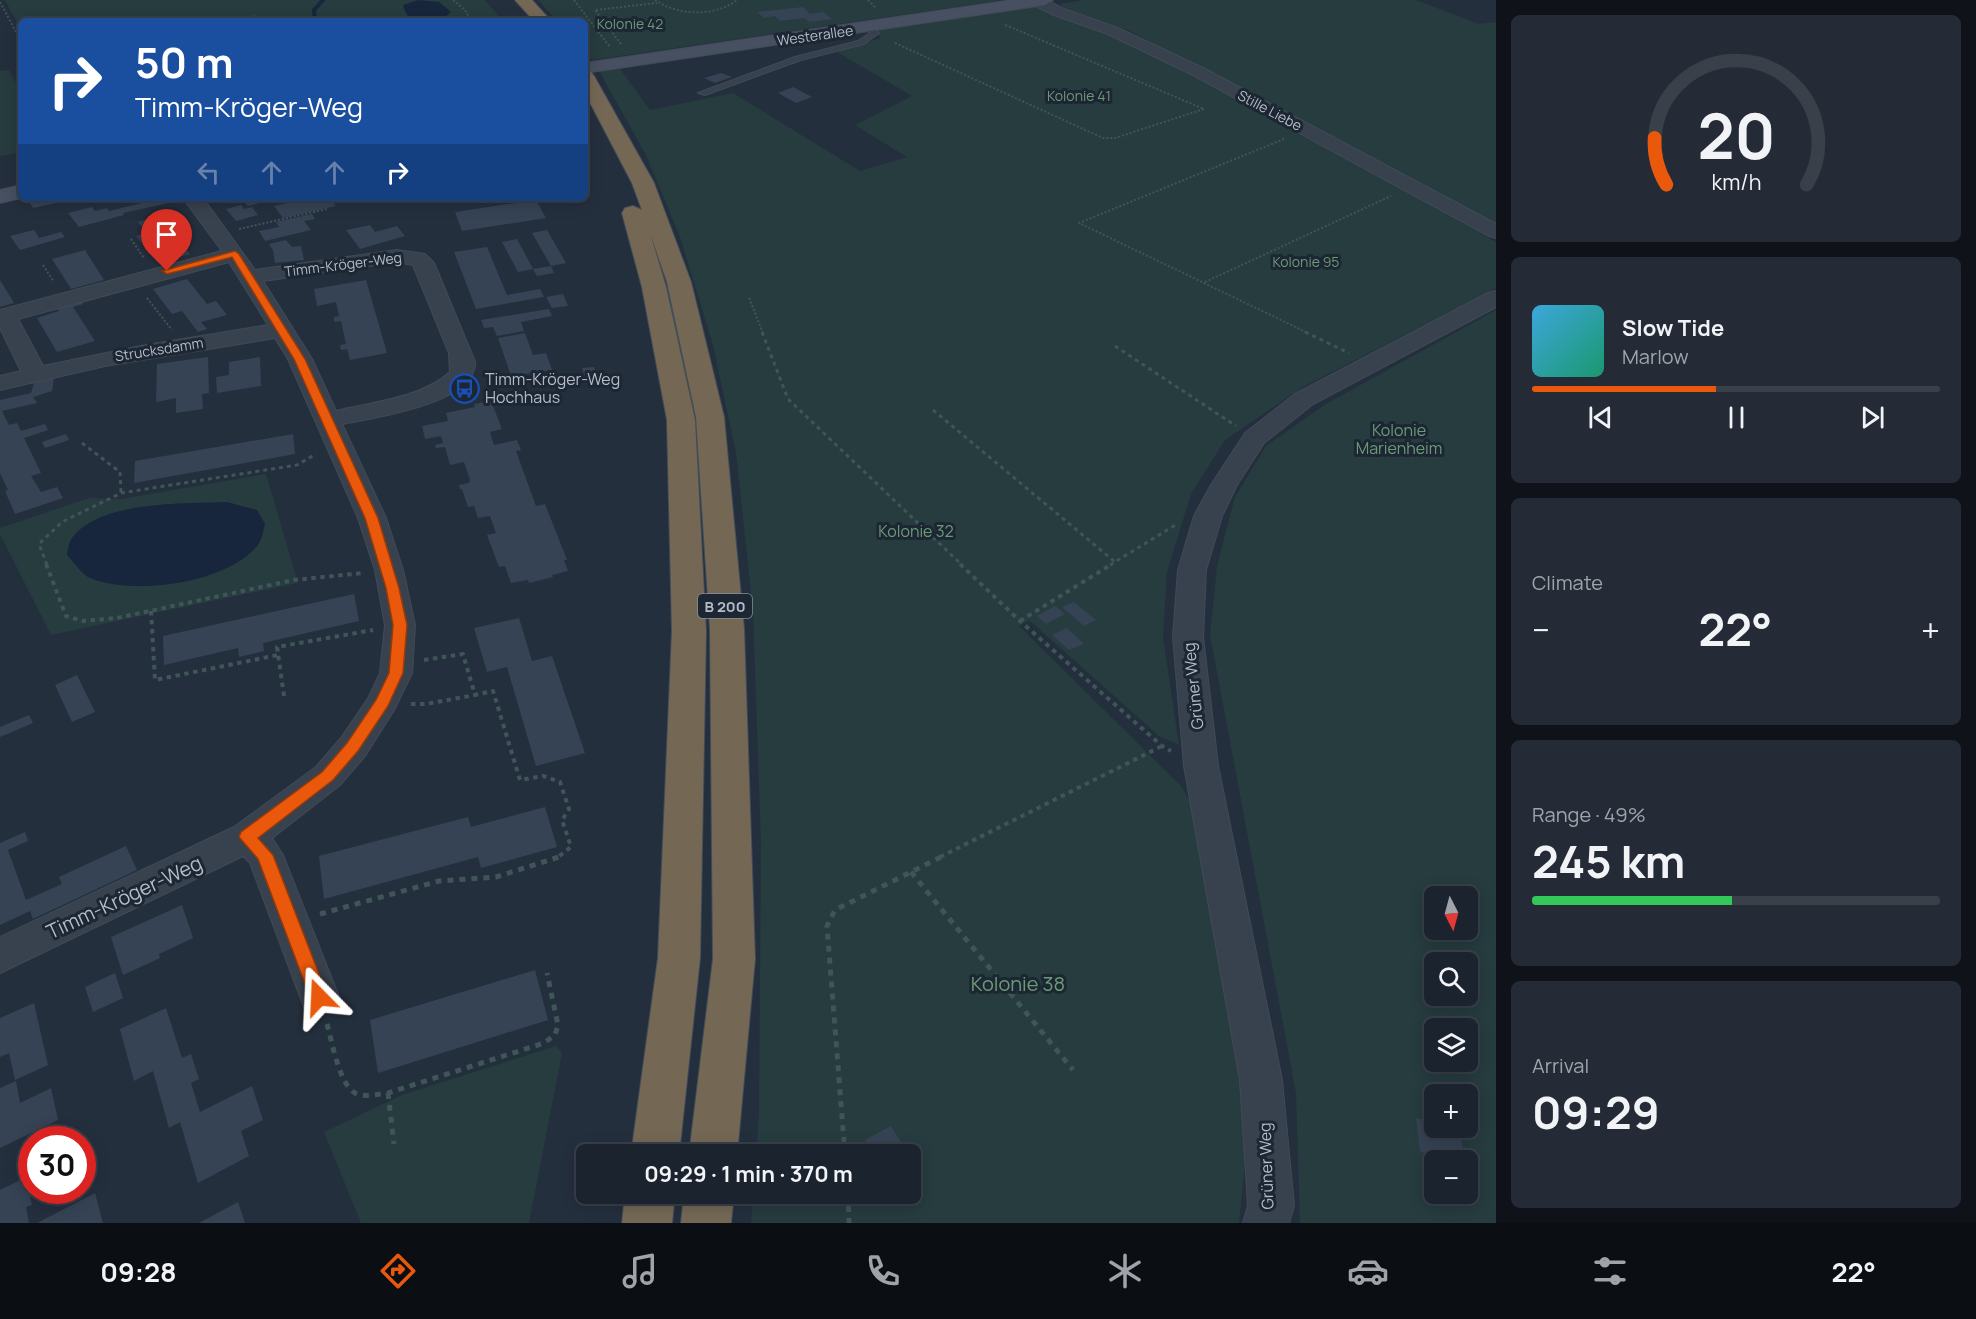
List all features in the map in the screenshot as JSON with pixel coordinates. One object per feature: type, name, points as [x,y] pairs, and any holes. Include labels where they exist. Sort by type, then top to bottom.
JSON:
[{"type":"highway","points":[[523,0],[540,18]]},
{"type":"highway","name":"B 200","points":[[588,78],[643,183],[679,282],[710,417],[727,629],[734,959],[714,1144]]},
{"type":"highway","name":"B 200","points":[[588,120],[625,188],[654,287],[681,420],[689,631],[679,958],[656,1144]]},
{"type":"highway","points":[[647,1223],[649,1204]]},
{"type":"highway","points":[[706,1223],[708,1204]]},
{"type":"street","name":"Westerallee","points":[[588,73],[621,63],[1041,1]]},
{"type":"street","name":"Stille Liebe","points":[[1041,1],[1059,12],[1113,31],[1166,57],[1496,232]]},
{"type":"street","points":[[0,197],[18,192]]},
{"type":"street","name":"Timm-Kröger-Weg","points":[[0,956],[247,837],[328,776],[352,747],[382,702],[396,673],[400,625],[389,570],[372,518],[284,330],[221,233],[195,201]]},
{"type":"street","points":[[35,374],[5,316],[235,254]]},
{"type":"street","name":"Timm-Kröger-Weg","points":[[249,277],[397,255],[418,258],[423,263],[461,353],[464,365],[460,376],[447,386],[334,434]]},
{"type":"street","name":"Grüner Weg","points":[[1266,1223],[1270,1206],[1261,1080],[1201,766],[1188,637],[1192,570],[1208,516],[1224,485],[1254,438],[1304,399],[1496,298]]},
{"type":"street","name":"Strucksdamm","points":[[0,383],[86,362],[284,330]]},
{"type":"street","points":[[247,837],[265,855],[319,997]]},
{"type":"lane","points":[[702,93],[812,54],[862,42],[875,33],[867,27]]},
{"type":"path","points":[[453,0],[465,10],[469,18]]},
{"type":"path","points":[[574,0],[621,63]]},
{"type":"path","points":[[621,44],[596,10],[656,1],[676,9],[705,12],[725,9],[737,0]]},
{"type":"path","points":[[868,0],[875,7]]},
{"type":"path","points":[[0,2],[18,35]]},
{"type":"path","points":[[896,43],[1103,138],[1115,138],[1204,109],[994,20]]},
{"type":"path","points":[[1306,130],[1079,223],[1372,364]]},
{"type":"path","points":[[1204,283],[1412,187]]},
{"type":"path","points":[[221,233],[327,209]]},
{"type":"path","points":[[131,239],[150,266]]},
{"type":"path","points":[[43,265],[59,290]]},
{"type":"path","points":[[144,293],[183,345]]},
{"type":"path","points":[[749,298],[788,399],[1020,621],[1162,746],[1201,766]]},
{"type":"path","points":[[1115,346],[1254,438]]},
{"type":"path","points":[[933,410],[1115,562]]},
{"type":"path","points":[[334,434],[314,454],[297,465],[121,493],[62,522],[39,544],[66,616],[83,621],[117,618],[294,580],[389,570]]},
{"type":"path","points":[[82,443],[120,472],[121,493]]},
{"type":"path","points":[[1020,621],[1178,524],[1208,516]]},
{"type":"path","points":[[151,611],[155,680],[278,655]]},
{"type":"path","points":[[284,696],[277,647],[400,625]]},
{"type":"path","points":[[398,662],[463,654],[475,695]]},
{"type":"path","points":[[291,922],[439,881],[496,877],[562,856],[571,847],[562,820],[569,809],[560,782],[543,776],[520,780],[493,691],[426,704],[382,702]]},
{"type":"path","points":[[844,1144],[826,926],[835,910],[1162,746]]},
{"type":"path","points":[[912,872],[1073,1070]]},
{"type":"path","points":[[319,997],[346,1084],[356,1094],[388,1093],[544,1044],[555,1035],[558,1025],[547,973]]},
{"type":"path","points":[[388,1093],[394,1144]]},
{"type":"path","points":[[848,1204],[849,1223]]},
{"type":"green space","points":[[5,0],[485,0],[500,18],[18,18],[18,24]]},
{"type":"green space","name":"Kolonie 42","points":[[538,0],[1003,0],[592,60],[588,55],[588,18],[554,18]]},
{"type":"green space","points":[[1084,0],[1416,0],[1479,24],[1496,22],[1496,228],[1130,31],[1064,8],[1060,4]]},
{"type":"green space","points":[[1035,3],[1111,32],[1198,75],[1496,242],[1496,288],[1303,387],[1225,440],[1191,494],[1167,572],[1163,637],[1179,745],[1159,736],[1029,620],[1019,626],[1181,786],[1198,816],[1248,1135],[1239,1223],[751,1223],[752,1204],[921,1204],[921,1144],[757,1144],[761,844],[753,611],[736,453],[713,345],[680,237],[646,155],[598,69],[618,66],[650,110],[733,93],[860,171],[907,157],[855,125],[912,96],[837,52],[881,38],[874,30]]},
{"type":"green space","points":[[9,70],[18,86],[18,153],[0,156],[0,71]]},
{"type":"green space","name":"Kolonie Marienheim","points":[[1496,310],[1496,1223],[1300,1223],[1296,1093],[1210,635],[1217,566],[1235,497],[1266,446],[1326,404]]},
{"type":"green space","points":[[266,474],[298,583],[51,635],[0,534],[0,528],[89,498],[121,499]],"holes":[[[227,502],[206,577],[157,585],[120,584],[130,509],[172,504]]]},
{"type":"green space","points":[[556,1046],[562,1053],[529,1223],[361,1223],[324,1132],[402,1095]]},
{"type":"water","points":[[418,0],[439,2],[451,12],[444,18],[410,18],[403,5]]},
{"type":"water","points":[[227,502],[257,510],[265,524],[261,539],[243,559],[202,577],[154,586],[108,583],[87,576],[67,555],[72,538],[85,526],[122,510],[167,504]]},
{"type":"building","points":[[803,7],[810,14],[823,12],[832,19],[809,22],[805,18],[780,21],[775,16],[764,18],[757,12]]},
{"type":"building","points":[[255,15],[258,18],[239,18]]},
{"type":"building","points":[[721,73],[732,77],[715,83],[704,78]]},
{"type":"building","points":[[793,87],[812,97],[796,103],[778,93]]},
{"type":"building","points":[[54,201],[56,203],[33,208],[30,203]]},
{"type":"building","points":[[177,201],[123,213],[124,215],[79,227],[68,213],[92,207],[95,211],[107,208],[109,211],[146,202]]},
{"type":"building","points":[[244,201],[267,201],[248,206]]},
{"type":"building","points":[[295,201],[332,201],[336,206],[283,218],[274,206]]},
{"type":"building","points":[[537,201],[546,218],[462,231],[455,212]]},
{"type":"building","points":[[241,205],[244,209],[252,207],[258,215],[236,221],[226,209]]},
{"type":"building","points":[[174,212],[179,218],[142,227],[138,222]]},
{"type":"building","points":[[312,214],[315,219],[304,221],[311,230],[265,241],[259,231],[279,227],[276,222]]},
{"type":"building","points":[[370,225],[375,232],[397,226],[405,236],[360,249],[346,230]]},
{"type":"building","points":[[168,227],[190,254],[158,263],[136,236]]},
{"type":"building","points":[[34,230],[39,238],[61,232],[65,237],[20,250],[10,236]]},
{"type":"building","points":[[547,230],[566,263],[551,266],[532,233]]},
{"type":"building","points":[[517,239],[533,269],[518,272],[502,242]]},
{"type":"building","points":[[286,240],[292,247],[301,246],[304,260],[275,263],[273,250],[269,244]]},
{"type":"building","points":[[487,247],[507,295],[540,289],[544,297],[476,309],[454,252]]},
{"type":"building","points":[[85,250],[104,280],[71,289],[52,259]]},
{"type":"building","points":[[551,266],[554,273],[537,276],[533,269]]},
{"type":"building","points":[[187,279],[207,304],[216,301],[227,315],[201,322],[207,329],[198,332],[182,311],[172,314],[153,289]]},
{"type":"building","points":[[0,280],[14,303],[0,307]]},
{"type":"building","points":[[366,280],[387,353],[350,360],[347,349],[341,350],[340,345],[346,344],[341,321],[335,322],[334,320],[334,317],[339,316],[336,302],[317,306],[314,289]]},
{"type":"building","points":[[563,294],[568,306],[552,308],[546,297]]},
{"type":"building","points":[[81,300],[83,304],[73,307],[95,341],[57,352],[37,318],[59,311],[57,307]]},
{"type":"building","points":[[549,309],[552,316],[521,322],[524,331],[497,336],[493,327],[484,328],[481,320]]},
{"type":"building","points":[[525,333],[533,355],[546,353],[552,370],[511,376],[498,338]]},
{"type":"building","points":[[208,357],[209,393],[202,394],[203,409],[176,413],[176,398],[156,402],[157,364]]},
{"type":"building","points":[[260,357],[261,386],[217,393],[216,377],[229,375],[229,362]]},
{"type":"building","points":[[594,367],[596,373],[584,375],[582,368]]},
{"type":"building","points":[[54,378],[52,391],[33,397],[37,403],[2,411],[9,425],[17,423],[21,431],[45,424],[48,430],[24,438],[41,473],[31,476],[41,492],[57,487],[63,498],[15,514],[0,473],[0,400],[31,393],[34,383]]},
{"type":"building","points":[[491,401],[502,429],[490,432],[494,445],[517,440],[521,450],[516,451],[536,506],[545,504],[567,560],[564,560],[568,571],[529,583],[528,580],[511,583],[505,566],[499,567],[487,535],[496,533],[490,516],[478,518],[474,506],[468,507],[462,489],[460,489],[459,485],[469,483],[470,480],[464,462],[450,465],[445,447],[436,448],[435,445],[443,443],[441,436],[425,439],[422,426],[448,421],[446,413]]},
{"type":"building","points":[[66,434],[69,440],[45,448],[42,442]]},
{"type":"building","points":[[293,434],[295,454],[134,483],[135,461]]},
{"type":"building","points":[[354,594],[359,621],[263,643],[264,651],[239,657],[238,648],[164,665],[163,636]]},
{"type":"building","points":[[1074,602],[1096,620],[1084,626],[1062,607]]},
{"type":"building","points":[[1055,606],[1065,614],[1046,624],[1037,616]]},
{"type":"building","points":[[519,618],[532,661],[552,656],[585,753],[536,766],[507,667],[487,672],[474,628]]},
{"type":"building","points":[[1067,628],[1084,644],[1069,650],[1052,635]]},
{"type":"building","points":[[77,675],[95,712],[72,722],[55,685]]},
{"type":"building","points":[[29,715],[33,723],[0,737],[0,727]]},
{"type":"building","points":[[545,807],[557,847],[481,868],[478,857],[324,899],[319,856],[468,817],[471,827]]},
{"type":"building","points":[[25,832],[28,841],[8,850],[26,900],[62,884],[59,877],[126,846],[137,870],[33,919],[30,911],[0,925],[0,843]]},
{"type":"building","points":[[182,905],[193,938],[159,954],[160,958],[123,975],[111,937]]},
{"type":"building","points":[[535,970],[548,1020],[378,1073],[370,1020]]},
{"type":"building","points":[[115,973],[123,998],[93,1012],[85,987]]},
{"type":"building","points":[[34,1003],[48,1065],[15,1080],[9,1053],[0,1057],[0,1018]]},
{"type":"building","points":[[166,1008],[182,1058],[191,1054],[199,1079],[191,1083],[200,1112],[252,1086],[263,1120],[241,1131],[249,1156],[198,1183],[180,1122],[169,1128],[153,1071],[134,1081],[120,1029]]},
{"type":"building","points":[[16,1081],[20,1103],[51,1088],[58,1120],[46,1126],[18,1126],[18,1139],[0,1148],[0,1088]]},
{"type":"building","points":[[1416,1118],[1424,1120],[1424,1138],[1461,1138],[1463,1150],[1424,1150],[1424,1153],[1420,1152]]},
{"type":"building","points":[[891,1126],[902,1144],[867,1144],[865,1140]]},
{"type":"building","points":[[18,1181],[18,1204],[32,1204],[26,1207],[29,1223],[0,1223],[0,1190]]},
{"type":"building","points":[[96,1197],[103,1223],[37,1223],[74,1204],[96,1204]]},
{"type":"building","points":[[238,1202],[245,1223],[199,1223]]},
{"type":"waterway","points":[[315,18],[314,10],[323,0]]},
{"type":"place","name":"Timm-Kröger-Weg Hochhaus","points":[[464,388]]},
{"type":"route","points":[[167,271],[235,254],[300,359],[372,518],[393,588],[400,625],[399,652],[396,673],[382,702],[352,747],[328,776],[247,837],[265,855],[319,997]]},
{"type":"park label","name":"Kolonie 41","points":[[1079,95]]},
{"type":"park label","name":"Kolonie 95","points":[[1306,261]]},
{"type":"park label","name":"Kolonie 32","points":[[916,531]]},
{"type":"park label","name":"Kolonie 38","points":[[1018,983]]}]
